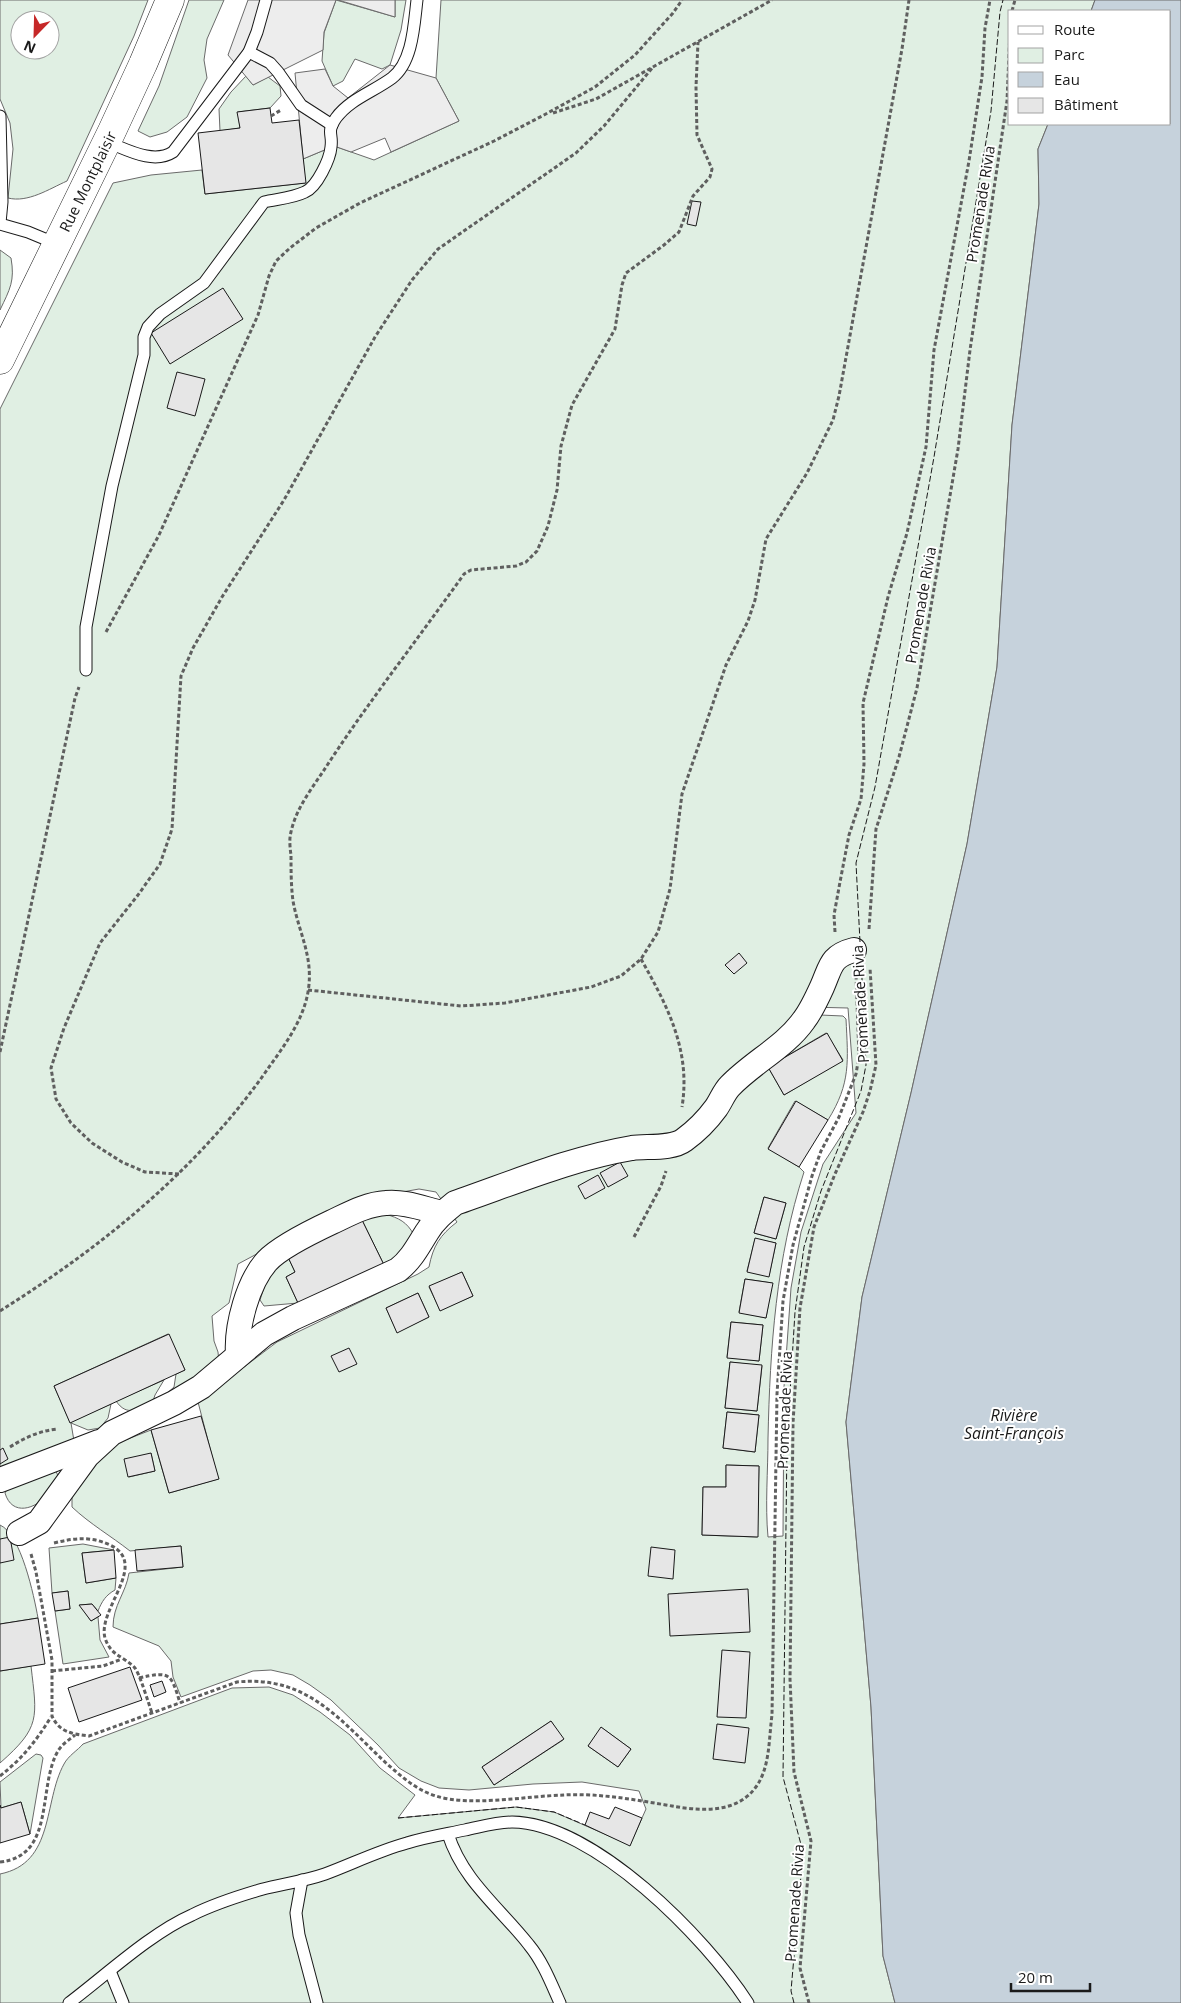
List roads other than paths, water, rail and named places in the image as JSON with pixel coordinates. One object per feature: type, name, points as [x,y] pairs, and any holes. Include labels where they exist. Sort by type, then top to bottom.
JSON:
[{"type":"street","name":"Rue Montplaisir","points":[[0,360],[107,142],[170,0]]},
{"type":"street","points":[[24,1541],[87,1456],[103,1440],[174,1403],[200,1387],[264,1334],[294,1318],[398,1270],[408,1262],[428,1230],[442,1213],[455,1203],[548,1171],[612,1152],[650,1146],[668,1146],[683,1142],[715,1109],[728,1088],[747,1070],[792,1035],[804,1020],[822,986],[830,965],[859,952]]},
{"type":"street","points":[[238,1354],[238,1332],[243,1308],[266,1262],[276,1253],[326,1225],[362,1208],[385,1202],[442,1213]]},
{"type":"street","points":[[0,1480],[103,1440]]},
{"type":"lane","points":[[107,142],[139,154],[154,157],[166,157],[173,152],[239,67],[257,32],[266,0]]},
{"type":"lane","points":[[86,670],[86,627],[112,486],[144,355],[144,337],[148,327],[160,314],[204,283],[264,202],[306,192],[314,184],[323,171],[332,146],[329,131],[332,125],[351,102],[393,77],[406,59],[417,0]]},
{"type":"lane","points":[[248,52],[270,63],[301,105],[332,125]]},
{"type":"lane","points":[[0,116],[2,202],[0,224],[28,232],[57,244]]},
{"type":"lane","points":[[69,2003],[159,1934],[190,1915],[262,1890],[323,1874],[407,1842],[510,1822],[559,1832],[589,1847],[620,1868],[673,1915],[712,1955],[748,2003]]},
{"type":"lane","points":[[448,1834],[466,1873],[530,1946],[544,1969],[560,2003]]},
{"type":"lane","points":[[302,1880],[296,1913],[299,1936],[317,2003]]},
{"type":"lane","points":[[110,1971],[118,1986],[123,2003]]},
{"type":"water","name":"Rivière Saint-François","points":[[1095,0],[1181,0],[1181,2003],[895,2003],[883,1956],[871,1707],[846,1422],[862,1297],[911,1093],[967,844],[997,667],[1012,425],[1039,204],[1038,149],[1048,125],[1171,125],[1171,10],[1091,10]]}]
